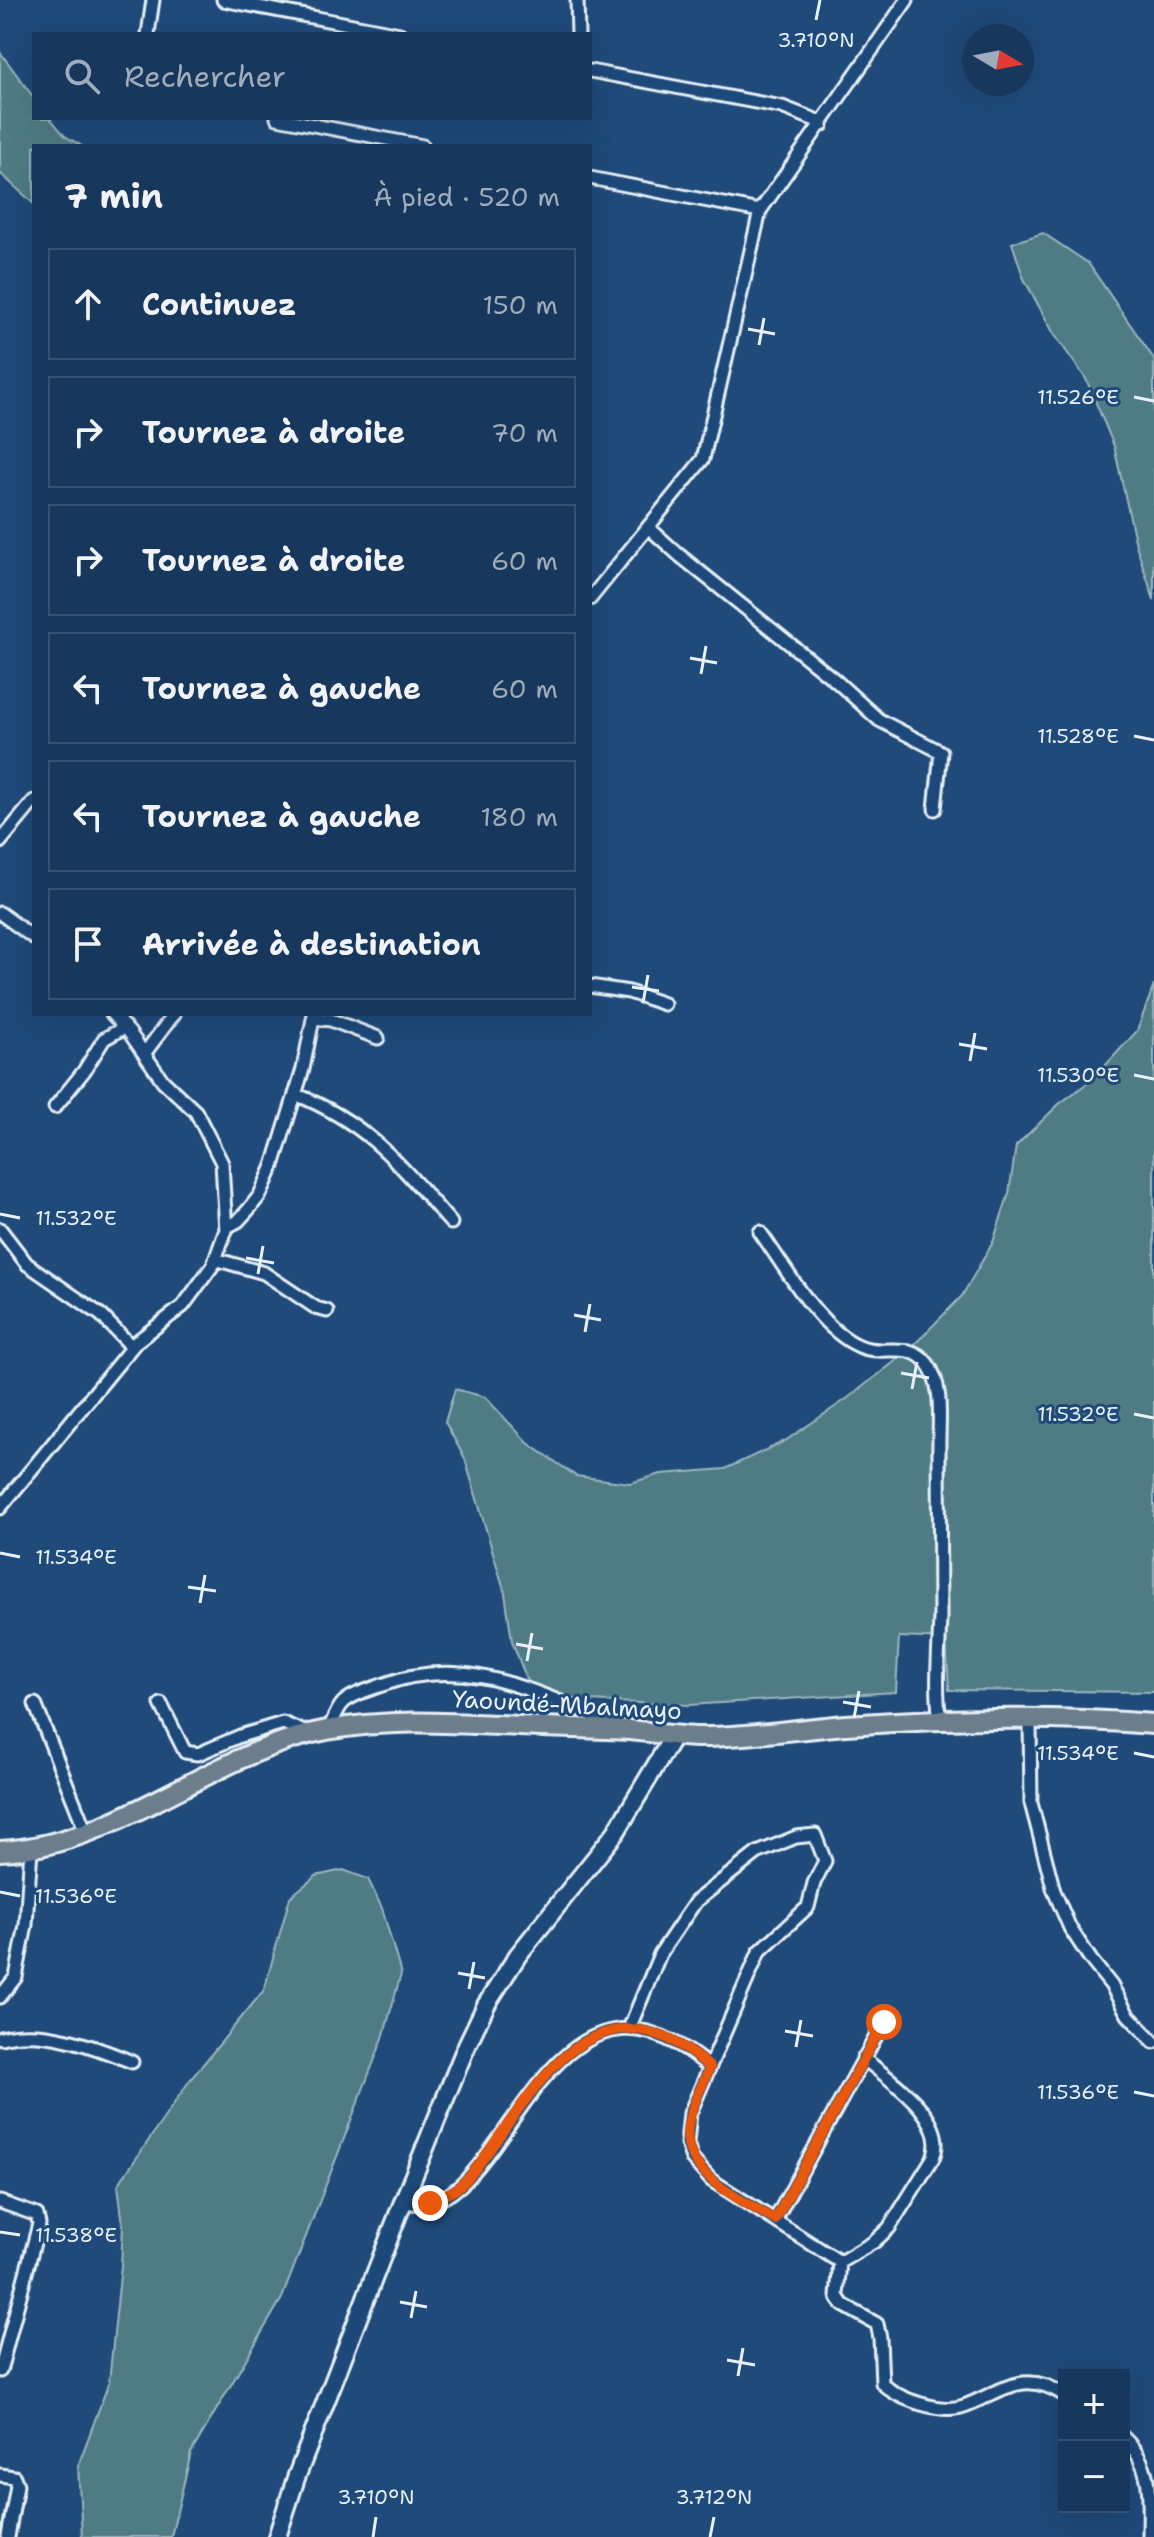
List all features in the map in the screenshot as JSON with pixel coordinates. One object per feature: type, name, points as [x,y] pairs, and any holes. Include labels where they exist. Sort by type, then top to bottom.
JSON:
[{"type":"highway","name":"Yaoundé-Mbalmayo","points":[[0,1851],[31,1848],[86,1832],[263,1750],[309,1734],[416,1720],[723,1737],[847,1725],[940,1721],[1112,1721],[1154,1724]]},
{"type":"main road","points":[[277,2537],[296,2478],[403,2202],[460,2060],[486,2005],[518,1955],[616,1832],[674,1735]]},
{"type":"street","points":[[148,32],[153,0]]},
{"type":"street","points":[[223,0],[390,32]]},
{"type":"street","points":[[577,0],[578,32]]},
{"type":"street","points":[[592,597],[703,459],[760,211],[907,0]]},
{"type":"street","points":[[592,71],[782,107],[822,125]]},
{"type":"street","points":[[287,120],[413,144]]},
{"type":"street","points":[[592,178],[760,211]]},
{"type":"street","points":[[648,527],[879,720],[941,752],[935,809]]},
{"type":"street","points":[[0,842],[32,803]]},
{"type":"street","points":[[0,913],[32,937]]},
{"type":"street","points":[[592,986],[629,992],[664,1004]]},
{"type":"street","points":[[114,1016],[163,1081],[196,1112],[222,1163],[226,1232]]},
{"type":"street","points":[[144,1054],[172,1016]]},
{"type":"street","points":[[0,1508],[132,1347],[183,1306],[215,1259],[227,1227],[238,1221],[260,1195],[273,1166],[295,1094],[314,1016],[378,1038]]},
{"type":"street","points":[[55,1107],[84,1071],[104,1039],[125,1027]]},
{"type":"street","points":[[295,1094],[317,1103],[368,1133],[393,1156],[451,1223]]},
{"type":"street","points":[[0,1229],[27,1264],[101,1315],[132,1347]]},
{"type":"street","points":[[760,1232],[829,1327],[859,1346],[878,1350],[901,1348],[917,1354],[927,1363],[936,1379],[940,1526],[936,1690],[940,1721]]},
{"type":"street","points":[[215,1259],[264,1273],[316,1308],[327,1311]]},
{"type":"street","points":[[328,1730],[343,1703],[397,1679],[438,1673],[479,1674],[509,1682],[606,1720],[623,1730]]},
{"type":"street","points":[[35,1704],[86,1832]]},
{"type":"street","points":[[161,1704],[185,1752],[192,1754],[283,1723],[309,1734]]},
{"type":"street","points":[[1030,1721],[1031,1803],[1054,1891],[1070,1928],[1091,1960],[1111,1985],[1128,2015],[1154,2042]]},
{"type":"street","points":[[629,2029],[660,1954],[696,1901],[757,1853],[796,1837],[815,1835],[825,1861],[814,1883],[810,1904],[759,1952],[687,2124],[688,2151],[695,2164],[711,2180],[840,2262]]},
{"type":"street","points":[[0,1997],[16,1977],[26,1925],[31,1848]]},
{"type":"street","points":[[0,1982],[16,1977]]},
{"type":"street","points":[[775,2220],[884,2022]]},
{"type":"street","points":[[0,2028],[0,2040],[27,2034],[52,2037],[132,2062]]},
{"type":"street","points":[[403,2202],[430,2203],[456,2189],[477,2168],[564,2055],[604,2033],[629,2029],[657,2035],[677,2043],[710,2067]]},
{"type":"street","points":[[840,2262],[874,2242],[889,2228],[938,2147],[932,2123],[918,2106],[863,2058]]},
{"type":"street","points":[[0,2202],[37,2215],[39,2224],[0,2371]]},
{"type":"street","points":[[840,2262],[837,2296],[843,2305],[877,2324],[880,2376],[882,2383],[895,2395],[951,2408],[967,2405],[990,2392],[1024,2383],[1051,2387],[1058,2391]]},
{"type":"street","points":[[1127,2441],[1139,2453],[1146,2469],[1150,2503],[1149,2537]]},
{"type":"street","points":[[0,2475],[14,2477],[17,2485],[8,2537]]},
{"type":"green space","points":[[0,52],[32,95],[32,120],[52,120],[65,136],[79,144],[32,144],[32,202],[0,173]]},
{"type":"green space","points":[[1043,233],[1088,263],[1154,359],[1154,600],[1136,545],[1114,446],[1086,379],[1054,334],[1024,279],[1012,243]]},
{"type":"green space","points":[[1154,985],[1154,1692],[949,1690],[946,1639],[899,1637],[896,1692],[688,1705],[534,1699],[512,1641],[505,1593],[465,1459],[445,1422],[455,1389],[485,1397],[528,1443],[576,1476],[630,1483],[661,1474],[725,1469],[785,1441],[907,1352],[962,1296],[993,1242],[1009,1193],[1016,1146],[1059,1104],[1094,1078],[1137,1031]]},
{"type":"green space","points":[[343,1870],[368,1879],[382,1908],[401,1974],[383,2038],[282,2298],[191,2453],[171,2537],[82,2537],[78,2466],[109,2382],[121,2266],[123,2225],[118,2185],[190,2080],[264,1990],[290,1897],[316,1876]]},
{"type":"route","points":[[430,2203],[445,2197],[468,2178],[564,2055],[604,2033],[629,2029],[677,2043],[710,2067],[687,2124],[688,2151],[695,2164],[711,2180],[775,2220],[884,2022]]}]
